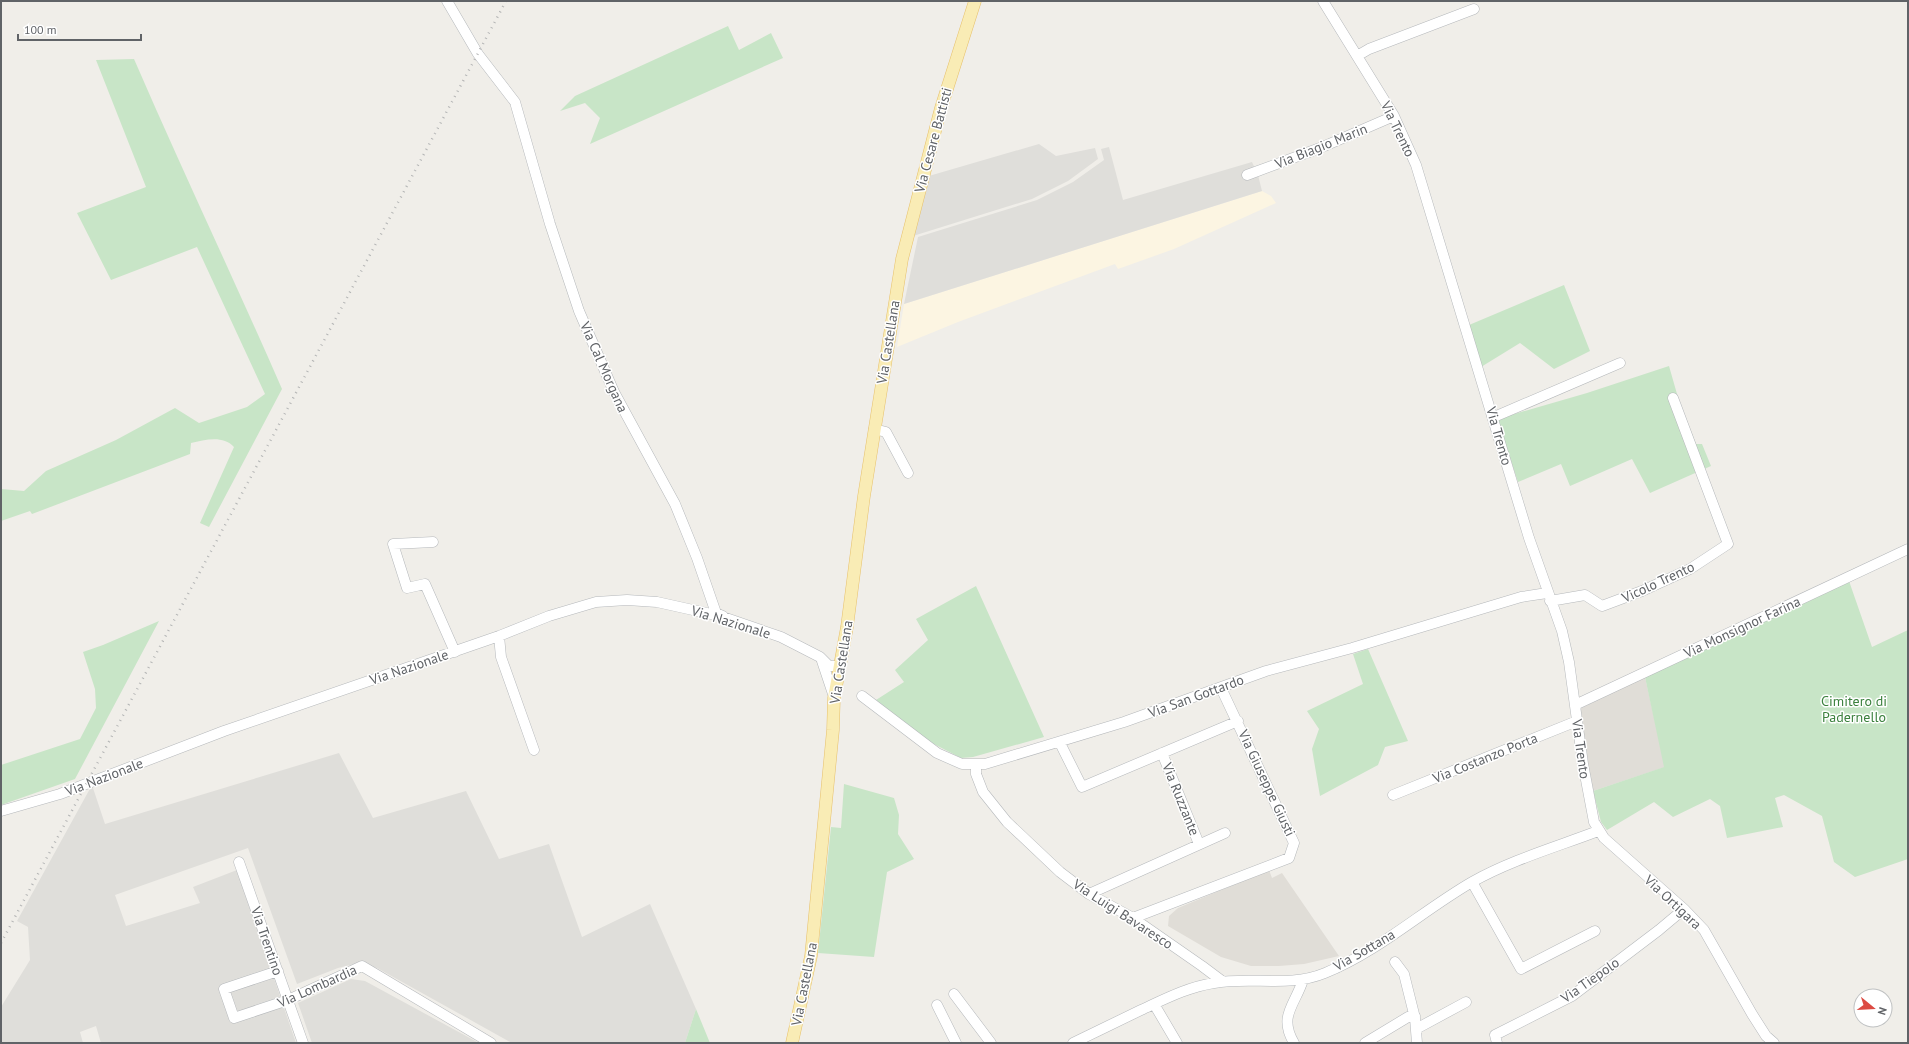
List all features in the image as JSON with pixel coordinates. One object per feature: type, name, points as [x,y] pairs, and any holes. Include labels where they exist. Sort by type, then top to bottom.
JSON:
[{"type":"main road","name":"Via Cesare Battisti","points":[[898,282],[926,164],[946,93],[975,1]]},
{"type":"main road","name":"Via Castellana","points":[[792,1043],[812,946],[833,730],[834,698],[847,627],[874,428],[898,282]]},
{"type":"street","name":"Via Cal Morgana","points":[[447,1],[478,54],[515,102],[550,224],[579,311],[614,392],[675,504],[697,558],[716,613],[724,617]]},
{"type":"street","name":"Via Trento","points":[[1323,1],[1394,116],[1416,165],[1549,597],[1566,646],[1590,803],[1594,822],[1598,831]]},
{"type":"street","points":[[1357,56],[1369,49],[1474,9]]},
{"type":"street","name":"Via Biagio Marin","points":[[1247,175],[1320,148],[1394,116]]},
{"type":"street","points":[[1494,417],[1620,363]]},
{"type":"street","name":"Vicolo Trento","points":[[1549,597],[1585,595],[1602,606],[1690,569],[1728,544],[1673,398]]},
{"type":"street","points":[[874,428],[886,432],[908,473]]},
{"type":"street","points":[[433,542],[393,544],[407,588],[425,584],[455,652]]},
{"type":"street","name":"Via Monsignor Farina","points":[[1575,705],[1908,549]]},
{"type":"street","name":"Via San Gottardo","points":[[862,696],[938,753],[962,764],[985,764],[1060,743],[1221,688],[1266,671],[1352,648],[1521,597],[1549,597]]},
{"type":"street","name":"Via Nazionale","points":[[1,811],[60,794],[224,731],[455,652],[549,616],[596,602],[627,600],[657,602],[724,617],[781,637],[820,657],[829,666],[839,666]]},
{"type":"street","points":[[500,636],[501,657],[534,750]]},
{"type":"street","points":[[820,657],[834,698]]},
{"type":"street","name":"Via Giuseppe Giusti","points":[[1133,918],[1289,858],[1294,843],[1238,721],[1221,688]]},
{"type":"street","name":"Via Ruzzante","points":[[1060,743],[1082,787],[1238,721]]},
{"type":"street","name":"Via Costanzo Porta","points":[[1393,795],[1577,721]]},
{"type":"street","name":"Via Ruzzante","points":[[1162,753],[1199,844]]},
{"type":"street","name":"Via Luigi Bavaresco","points":[[976,764],[976,774],[983,792],[1007,822],[1060,872],[1089,894],[1133,918],[1222,981]]},
{"type":"street","name":"Via Sottana","points":[[1073,1043],[1184,990],[1222,981],[1303,980],[1324,973],[1355,959],[1472,882],[1504,866],[1598,831]]},
{"type":"street","name":"Via Ortigara","points":[[1598,831],[1684,909],[1704,930],[1752,1014],[1766,1036],[1774,1043]]},
{"type":"street","points":[[1089,894],[1225,833]]},
{"type":"street","name":"Via Trentino","points":[[239,862],[303,1043]]},
{"type":"street","points":[[1472,882],[1520,969],[1595,931]]},
{"type":"street","name":"Via Tiepolo","points":[[1497,1043],[1495,1035],[1572,996],[1659,930],[1684,909]]},
{"type":"street","points":[[1395,962],[1404,974],[1415,1016],[1417,1043]]},
{"type":"street","name":"Via Lombardia","points":[[278,971],[224,989],[234,1018],[288,1000],[362,966],[491,1043]]},
{"type":"street","points":[[1294,1043],[1286,1026],[1292,1004],[1299,994],[1303,980]]},
{"type":"street","points":[[954,994],[991,1043]]},
{"type":"street","points":[[1416,1029],[1466,1002]]},
{"type":"street","points":[[937,1004],[956,1043]]},
{"type":"street","points":[[1154,1004],[1177,1043]]},
{"type":"street","points":[[1365,1043],[1408,1017],[1415,1016]]},
{"type":"shaded area","points":[[1039,144],[1056,156],[1095,148],[1098,159],[1068,181],[1032,199],[913,236],[899,302],[922,178]]},
{"type":"shaded area","points":[[1109,147],[1123,200],[1252,162],[1258,175],[1262,191],[904,304],[918,237],[1037,200],[1073,182],[1104,160],[1101,149]]},
{"type":"shaded area","points":[[1262,191],[1271,196],[1276,203],[1174,249],[1118,269],[1115,264],[958,322],[897,347],[904,304]]},
{"type":"shaded area","points":[[1645,677],[1665,767],[1593,791],[1579,709]]},
{"type":"shaded area","points":[[339,753],[373,818],[466,791],[499,859],[549,844],[582,937],[650,904],[696,1009],[685,1043],[512,1043],[377,968],[358,963],[338,968],[297,984],[248,848],[115,895],[126,926],[200,903],[193,887],[237,870],[296,1043],[101,1043],[96,1026],[80,1032],[83,1043],[1,1043],[1,1007],[30,960],[28,927],[17,921],[92,785],[105,824]]},
{"type":"shaded area","points":[[1269,870],[1272,878],[1282,873],[1339,956],[1304,964],[1251,966],[1221,957],[1168,926],[1169,916],[1178,908]]},
{"type":"shaded area","points":[[351,979],[365,981],[479,1043],[312,1043],[298,1003]]},
{"type":"green space","points":[[728,26],[739,50],[771,33],[783,58],[590,144],[600,118],[585,103],[560,111],[575,96]]},
{"type":"green space","points":[[134,59],[282,389],[209,527],[200,523],[234,447],[225,441],[214,439],[191,443],[190,454],[32,514],[30,511],[1,521],[1,489],[24,491],[46,471],[116,440],[175,408],[199,423],[247,407],[265,394],[197,247],[111,280],[77,213],[146,187],[96,60]]},
{"type":"green space","points":[[1564,285],[1590,351],[1554,369],[1520,343],[1481,367],[1469,325]]},
{"type":"green space","points":[[1669,366],[1679,401],[1696,444],[1702,444],[1711,466],[1650,493],[1632,459],[1570,486],[1561,464],[1518,482],[1497,419],[1587,393]]},
{"type":"green space","name":"Cimitero di Padernello","points":[[1849,581],[1872,647],[1908,630],[1908,859],[1855,877],[1834,862],[1822,816],[1784,795],[1775,798],[1783,827],[1727,838],[1720,806],[1710,799],[1673,817],[1654,802],[1607,830],[1601,822],[1593,791],[1664,767],[1645,677]]},
{"type":"green space","points":[[976,586],[1044,737],[973,757],[961,758],[930,742],[876,700],[904,682],[895,670],[928,640],[916,619]]},
{"type":"green space","points":[[159,621],[75,779],[1,805],[1,765],[80,739],[96,708],[95,689],[83,652]]},
{"type":"green space","points":[[1368,649],[1408,741],[1385,747],[1378,765],[1320,796],[1312,749],[1319,729],[1307,711],[1363,684],[1353,654]]},
{"type":"green space","points":[[844,784],[894,798],[899,815],[898,834],[914,859],[887,872],[874,957],[818,953],[831,827],[841,828]]},
{"type":"green space","points":[[696,1009],[710,1043],[685,1043]]},
{"type":"railway","points":[[1,943],[506,1]]}]
